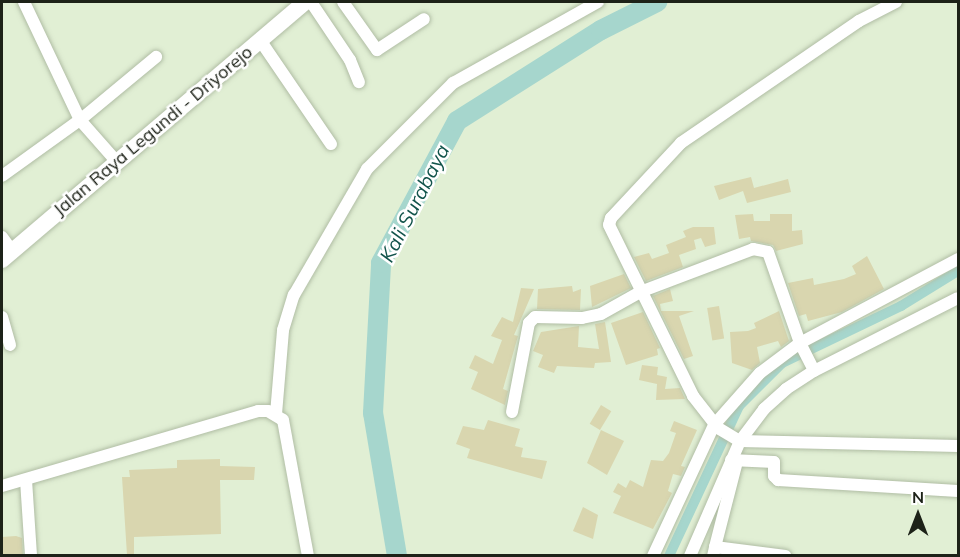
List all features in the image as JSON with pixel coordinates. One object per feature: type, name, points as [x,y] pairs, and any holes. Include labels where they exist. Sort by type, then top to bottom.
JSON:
[{"type":"main road","name":"Jalan Raya Legundi - Driyorejo","points":[[7,256],[112,156],[304,2]]},
{"type":"street","points":[[24,2],[80,120],[112,156]]},
{"type":"street","points":[[311,2],[350,60],[359,82]]},
{"type":"street","points":[[343,2],[377,50],[424,20]]},
{"type":"street","points":[[276,414],[283,330],[294,296],[367,169],[453,83],[598,2]]},
{"type":"street","points":[[896,2],[859,21],[681,143],[616,212],[609,225],[693,396],[716,426],[737,439],[958,446]]},
{"type":"street","points":[[260,39],[330,144]]},
{"type":"street","points":[[2,176],[80,120],[156,57]]},
{"type":"street","points":[[2,237],[7,256]]},
{"type":"street","points":[[512,412],[531,320],[591,316],[640,292],[753,249],[764,249],[768,252],[801,346],[813,368]]},
{"type":"street","points":[[653,555],[716,426],[760,373],[801,346],[958,259]]},
{"type":"street","points":[[785,555],[714,551],[737,439],[764,409],[813,368],[958,298]]},
{"type":"street","points":[[2,317],[10,345]]},
{"type":"street","points":[[2,486],[258,411],[276,414],[283,420],[308,555]]},
{"type":"street","points":[[776,442],[774,476],[778,480],[958,491]]},
{"type":"street","points":[[734,461],[774,462]]},
{"type":"street","points":[[690,555],[734,461]]},
{"type":"street","points":[[26,480],[31,555]]},
{"type":"building","points":[[751,177],[754,188],[788,179],[791,192],[747,203],[743,191],[719,200],[714,186]]},
{"type":"building","points":[[753,214],[754,221],[770,221],[770,214],[792,214],[792,231],[802,230],[803,244],[776,251],[773,245],[751,241],[750,237],[739,239],[735,215]]},
{"type":"building","points":[[693,227],[714,227],[716,244],[705,247],[701,238],[694,240],[696,249],[679,255],[683,267],[646,281],[634,257],[649,253],[652,259],[669,253],[666,245],[686,237],[683,231]]},
{"type":"building","points":[[867,256],[884,289],[842,312],[808,321],[806,314],[799,316],[788,283],[813,278],[814,285],[844,279],[856,274],[852,266]]},
{"type":"building","points":[[624,274],[631,288],[592,307],[590,286]]},
{"type":"building","points":[[572,286],[573,292],[581,289],[580,310],[537,309],[538,289]]},
{"type":"building","points":[[521,288],[534,289],[514,335],[518,336],[503,389],[508,391],[505,405],[471,389],[478,372],[469,368],[475,355],[493,364],[502,340],[491,336],[502,317],[513,322]]},
{"type":"building","points":[[670,289],[673,301],[660,304],[661,311],[694,311],[679,316],[693,356],[684,359],[653,296]]},
{"type":"building","points":[[719,306],[724,339],[712,340],[707,308]]},
{"type":"building","points":[[779,311],[789,341],[781,347],[778,341],[757,347],[760,363],[752,370],[732,363],[730,332],[756,328],[754,323]]},
{"type":"building","points":[[643,312],[660,348],[657,349],[658,355],[626,365],[611,323]]},
{"type":"building","points":[[605,322],[611,362],[595,363],[594,368],[557,366],[554,373],[538,367],[543,355],[533,351],[541,332],[579,326],[578,347],[599,349],[595,324]]},
{"type":"building","points":[[642,365],[658,367],[657,375],[667,377],[665,389],[680,388],[685,399],[656,400],[657,384],[639,380]]},
{"type":"building","points":[[601,405],[611,411],[600,430],[590,424]]},
{"type":"building","points":[[488,420],[520,429],[515,446],[523,448],[521,457],[547,461],[542,479],[467,458],[470,449],[456,444],[463,426],[484,430]]},
{"type":"building","points":[[674,421],[697,430],[681,466],[685,467],[681,476],[673,474],[668,491],[672,493],[653,529],[613,513],[621,496],[613,492],[618,483],[626,488],[630,480],[643,487],[651,460],[663,461],[669,453],[676,433],[670,431]]},
{"type":"building","points":[[601,430],[624,441],[607,475],[587,463]]},
{"type":"building","points":[[220,459],[220,466],[255,467],[254,480],[220,480],[221,534],[134,537],[134,555],[127,555],[122,477],[130,477],[129,470],[177,468],[177,460]]},
{"type":"building","points":[[583,507],[598,515],[593,539],[573,531]]},
{"type":"building","points":[[2,537],[22,538],[23,555],[3,555]]},
{"type":"waterway","name":"Kali Surabaya","points":[[397,556],[373,413],[381,263],[457,121],[601,30],[657,2]]},
{"type":"waterway","points":[[669,556],[739,406],[782,363],[901,306],[958,271]]}]
